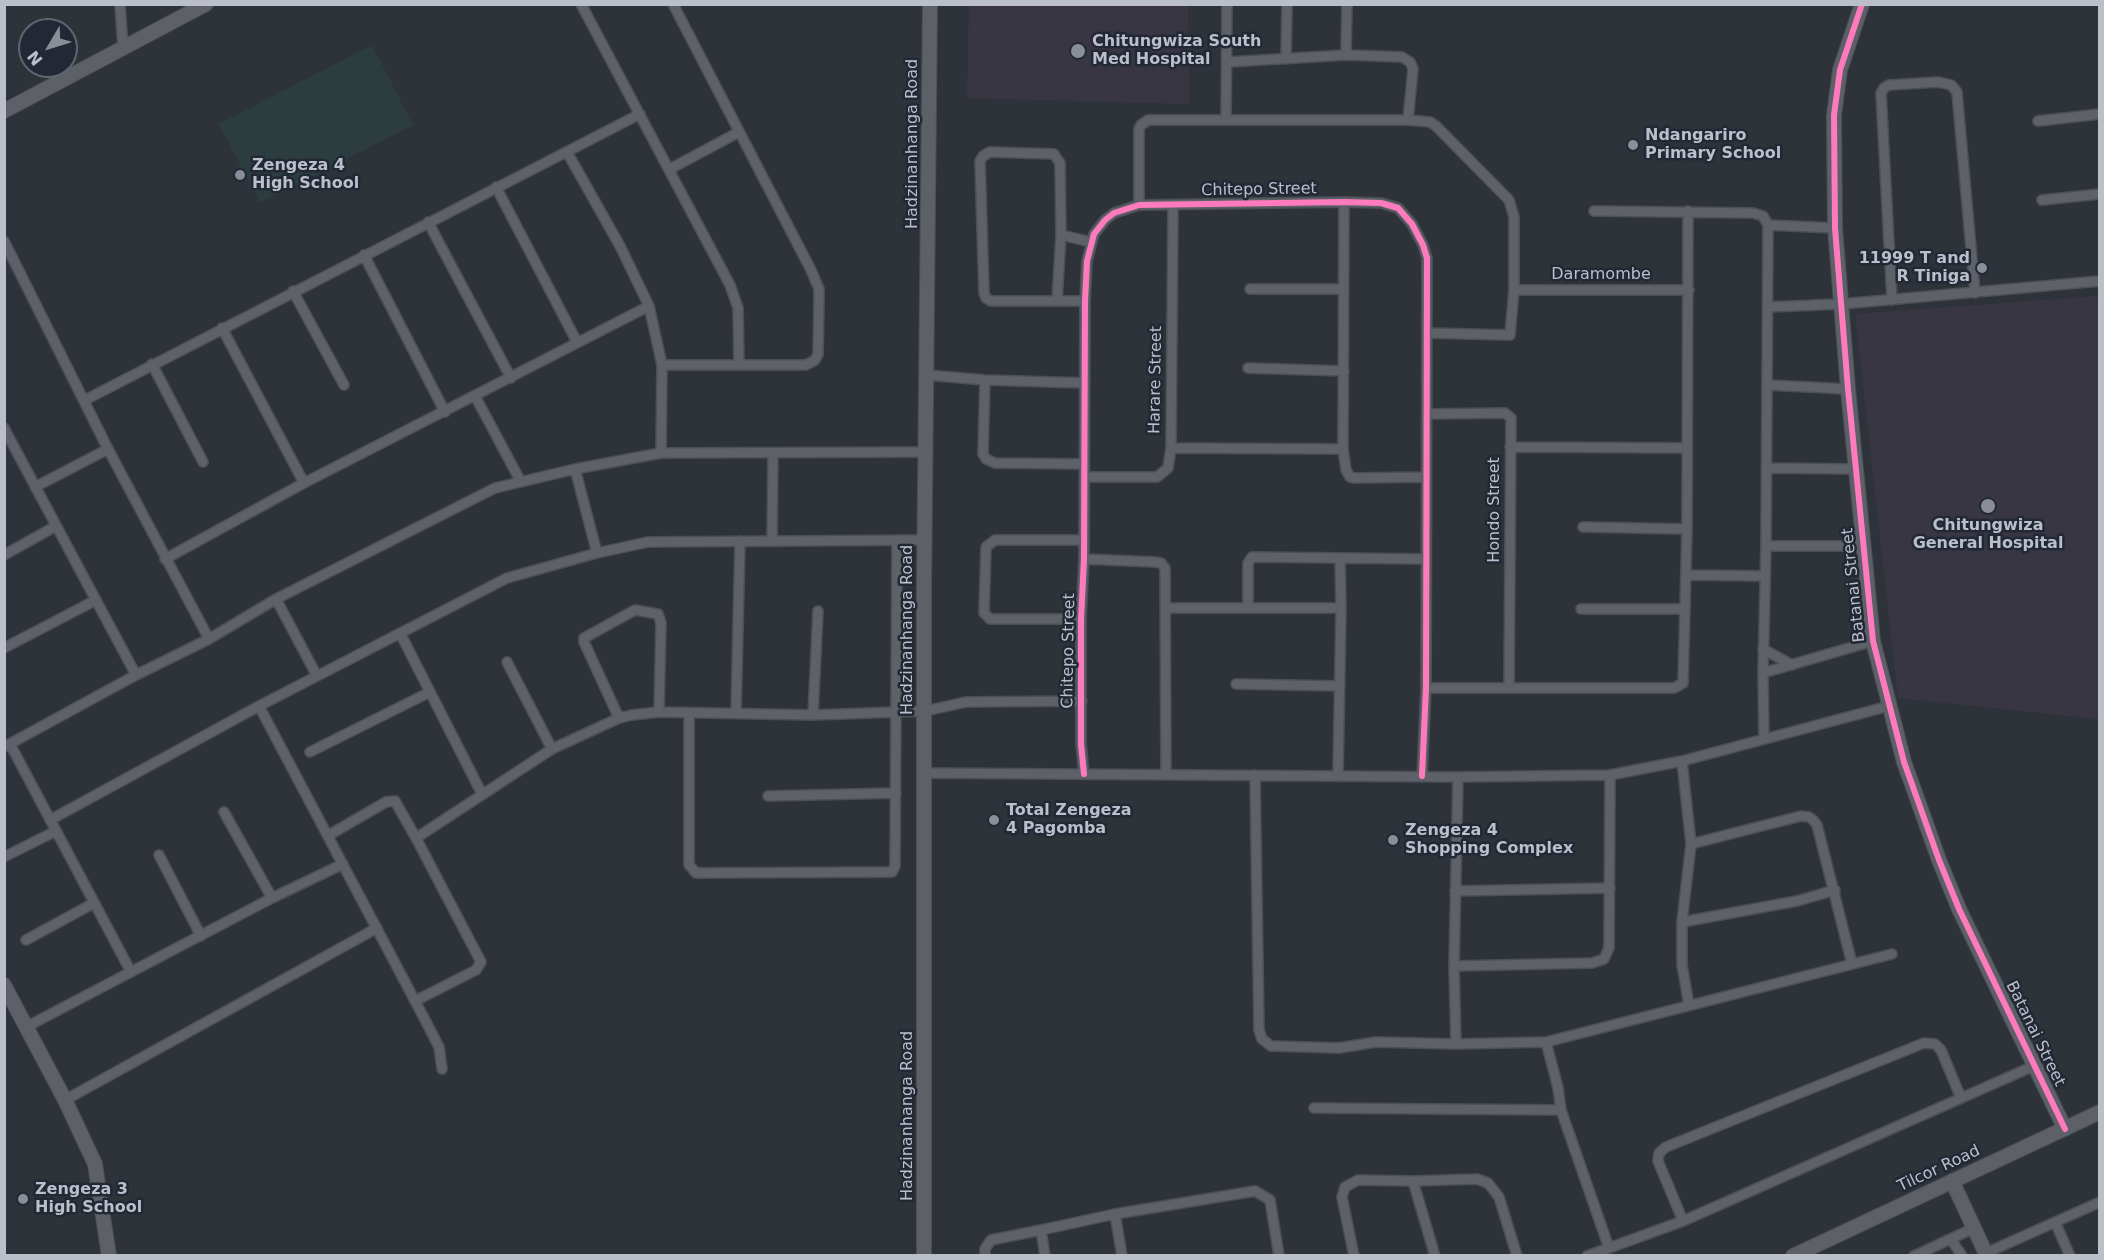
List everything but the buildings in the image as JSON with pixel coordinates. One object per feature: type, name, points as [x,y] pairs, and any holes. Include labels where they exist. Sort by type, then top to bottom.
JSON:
[{"type":"street","points":[[120,4],[123,48]]},
{"type":"street","points":[[4,111],[206,4]]},
{"type":"street","points":[[581,4],[730,285],[738,308],[739,364]]},
{"type":"street","points":[[662,365],[806,365],[812,363],[818,354],[819,290],[811,270],[673,4]]},
{"type":"street","name":"Hadzinanhanga Road","points":[[924,1256],[925,540],[930,4]]},
{"type":"street","points":[[1226,119],[1227,4]]},
{"type":"street","points":[[1286,59],[1287,4]]},
{"type":"street","points":[[1346,55],[1347,4]]},
{"type":"street","name":"Batanai Street","points":[[1862,4],[1840,70],[1834,115],[1835,228],[1840,304],[1873,641],[1904,762],[1939,860],[1982,957],[2066,1129]]},
{"type":"street","points":[[1228,62],[1346,55],[1402,57],[1410,62],[1413,69],[1408,120]]},
{"type":"street","points":[[1892,300],[1881,93],[1889,85],[1938,82],[1951,85],[1957,92],[1975,293]]},
{"type":"street","points":[[85,400],[640,114]]},
{"type":"street","points":[[2038,121],[2100,114]]},
{"type":"street","points":[[1139,205],[1139,129],[1141,125],[1153,119],[1430,122],[1509,200],[1514,217],[1514,290],[1510,335],[1427,333]]},
{"type":"street","points":[[670,169],[740,132]]},
{"type":"street","points":[[567,152],[620,246],[649,306],[662,365],[661,453]]},
{"type":"street","points":[[1057,301],[1062,236],[1060,163],[1051,153],[990,152],[980,161],[984,296],[991,301],[1057,301],[1085,301]]},
{"type":"street","points":[[496,187],[577,342]]},
{"type":"street","points":[[2042,200],[2100,194]]},
{"type":"street","points":[[1344,202],[1343,449],[1346,470],[1350,477],[1426,477]]},
{"type":"street","name":"Chitepo Street","points":[[1084,774],[1081,744],[1081,619],[1084,559],[1085,301],[1087,261],[1091,242],[1105,219],[1114,213],[1139,205],[1344,202],[1390,205],[1402,212],[1412,224],[1423,245],[1428,267],[1426,688],[1422,776]]},
{"type":"street","name":"Harare Street","points":[[1085,477],[1157,477],[1168,468],[1171,448],[1173,205]]},
{"type":"street","points":[[1594,211],[1753,213],[1763,216],[1768,225],[1764,739]]},
{"type":"street","points":[[1426,688],[1676,688],[1681,685],[1684,679],[1687,529],[1688,212]]},
{"type":"street","points":[[428,222],[511,378]]},
{"type":"street","points":[[1768,225],[1835,228]]},
{"type":"street","points":[[1062,236],[1091,242]]},
{"type":"street","points":[[4,242],[165,559],[209,639]]},
{"type":"street","points":[[364,255],[445,412]]},
{"type":"street","points":[[1767,307],[1892,300],[2100,281]]},
{"type":"street","points":[[1250,289],[1344,289]]},
{"type":"street","name":"Daramombe","points":[[1514,290],[1689,290]]},
{"type":"street","points":[[293,291],[344,385]]},
{"type":"street","points":[[165,559],[304,483],[649,306]]},
{"type":"street","points":[[222,328],[304,483]]},
{"type":"street","points":[[152,364],[203,462]]},
{"type":"street","points":[[1248,368],[1344,371]]},
{"type":"street","points":[[927,375],[985,380],[1085,383]]},
{"type":"street","points":[[985,380],[983,454],[986,459],[994,463],[1084,464]]},
{"type":"street","points":[[1767,385],[1848,389]]},
{"type":"street","points":[[475,396],[521,482]]},
{"type":"street","name":"Hondo Street","points":[[1428,414],[1505,413],[1511,418],[1509,687]]},
{"type":"street","points":[[4,428],[8,441],[35,486],[136,675]]},
{"type":"street","points":[[1510,447],[1686,448]]},
{"type":"street","points":[[35,486],[108,448]]},
{"type":"street","points":[[1171,448],[1343,449]]},
{"type":"street","points":[[131,972],[7,745],[136,675],[209,639],[276,599],[495,488],[575,469],[661,453],[926,452]]},
{"type":"street","points":[[772,541],[773,453]]},
{"type":"street","points":[[1767,468],[1856,469]]},
{"type":"street","points":[[575,469],[597,553]]},
{"type":"street","points":[[4,555],[56,526]]},
{"type":"street","points":[[1583,527],[1687,529]]},
{"type":"street","points":[[689,713],[689,865],[696,873],[892,872],[895,866],[897,540]]},
{"type":"street","points":[[50,820],[259,706],[507,578],[597,553],[648,542],[925,540]]},
{"type":"street","points":[[1081,619],[990,619],[984,613],[986,547],[995,540],[1084,540]]},
{"type":"street","points":[[736,713],[740,541]]},
{"type":"street","points":[[1766,546],[1863,546]]},
{"type":"street","points":[[1248,607],[1248,563],[1252,557],[1426,559]]},
{"type":"street","points":[[1338,776],[1340,558]]},
{"type":"street","points":[[1084,559],[1161,563],[1166,570],[1166,775]]},
{"type":"street","points":[[1686,575],[1765,576]]},
{"type":"street","points":[[276,599],[317,676]]},
{"type":"street","points":[[4,648],[96,600]]},
{"type":"street","points":[[1165,608],[1341,608]]},
{"type":"street","points":[[1581,609],[1684,609]]},
{"type":"street","points":[[619,718],[584,638],[635,610],[658,614],[661,623],[659,712]]},
{"type":"street","points":[[813,715],[818,611]]},
{"type":"street","points":[[400,633],[482,794]]},
{"type":"street","points":[[1763,673],[1873,641]]},
{"type":"street","points":[[1763,649],[1792,664]]},
{"type":"street","points":[[507,662],[552,749]]},
{"type":"street","points":[[1236,684],[1340,686]]},
{"type":"street","points":[[310,752],[430,692]]},
{"type":"street","points":[[416,838],[552,749],[632,714],[659,712],[813,715],[925,711],[966,702],[1082,701]]},
{"type":"street","points":[[259,706],[416,1001],[439,1047],[442,1069]]},
{"type":"street","points":[[925,773],[1458,777],[1610,775],[1682,761],[1889,706]]},
{"type":"street","points":[[1682,761],[1690,844],[1682,922],[1682,965],[1689,1005]]},
{"type":"street","points":[[1255,775],[1260,1030],[1262,1039],[1271,1046],[1339,1048],[1376,1042],[1456,1044],[1546,1042],[1892,954]]},
{"type":"street","points":[[1454,966],[1592,963],[1604,958],[1609,948],[1610,775]]},
{"type":"street","points":[[1456,1044],[1454,966],[1458,777]]},
{"type":"street","points":[[768,796],[896,793]]},
{"type":"street","points":[[328,835],[386,802],[395,801],[416,838],[481,962],[476,970],[416,1001]]},
{"type":"street","points":[[224,812],[272,898]]},
{"type":"street","points":[[1690,844],[1801,816],[1809,817],[1817,825],[1852,964]]},
{"type":"street","points":[[4,856],[56,831]]},
{"type":"street","points":[[159,855],[201,936]]},
{"type":"street","points":[[26,1027],[272,898],[343,864]]},
{"type":"street","points":[[1455,891],[1610,888]]},
{"type":"street","points":[[1682,922],[1797,901],[1834,890]]},
{"type":"street","points":[[26,940],[94,903]]},
{"type":"street","points":[[65,1100],[377,928]]},
{"type":"street","points":[[4,986],[65,1100],[95,1164],[109,1256]]},
{"type":"street","points":[[1546,1042],[1561,1110],[1609,1248]]},
{"type":"street","points":[[1683,1221],[1658,1161],[1659,1153],[1666,1147],[1790,1099],[1924,1043],[1935,1044],[1941,1050],[1961,1098]]},
{"type":"street","points":[[1587,1256],[1683,1221],[2036,1065]]},
{"type":"street","points":[[1314,1108],[1561,1110]]},
{"type":"street","name":"Tilcor Road","points":[[1793,1256],[2100,1113]]},
{"type":"street","points":[[1354,1256],[1342,1197],[1345,1187],[1358,1180],[1477,1179],[1488,1183],[1499,1197],[1517,1256]]},
{"type":"street","points":[[1413,1181],[1435,1256]]},
{"type":"street","points":[[1952,1181],[1986,1254],[2100,1202]]},
{"type":"street","points":[[985,1256],[991,1240],[1115,1214],[1255,1191],[1270,1200],[1279,1256]]},
{"type":"street","points":[[1115,1214],[1122,1256]]},
{"type":"street","points":[[2055,1222],[2070,1256]]},
{"type":"street","points":[[1914,1256],[1974,1228]]},
{"type":"street","points":[[1041,1230],[1045,1256]]},
{"type":"street","points":[[1951,1239],[1962,1256]]},
{"type":"shaded area","name":"Chitungwiza South Med Hospital","points":[[969,5],[1188,5],[1189,104],[967,98]]},
{"type":"shaded area","points":[[372,45],[413,125],[260,203],[219,124]]},
{"type":"shaded area","name":"Chitungwiza General Hospital","points":[[2099,296],[2099,719],[1898,698],[1855,314]]},
{"type":"cycle path","points":[[1862,4],[1840,70],[1834,115],[1835,228],[1848,389],[1873,641],[1904,762],[1939,860],[1959,909],[2065,1129]]},
{"type":"cycle path","points":[[1084,774],[1081,744],[1081,619],[1084,559],[1085,301],[1087,261],[1094,234],[1114,213],[1139,205],[1344,202],[1381,203],[1398,208],[1412,224],[1427,258],[1426,688],[1422,776]]},
{"type":"place","name":"Chitungwiza South Med Hospital","points":[[1078,51]]},
{"type":"place","name":"Ndangariro Primary School","points":[[1633,145]]},
{"type":"place","name":"Zengeza 4 High School","points":[[240,175]]},
{"type":"place","name":"11999 T and R Tiniga","points":[[1982,268]]},
{"type":"place","name":"Chitungwiza General Hospital","points":[[1988,506]]},
{"type":"place","name":"Total Zengeza 4 Pagomba","points":[[994,820]]},
{"type":"place","name":"Zengeza 4 Shopping Complex","points":[[1393,840]]},
{"type":"place","name":"Zengeza 3 High School","points":[[23,1199]]}]
